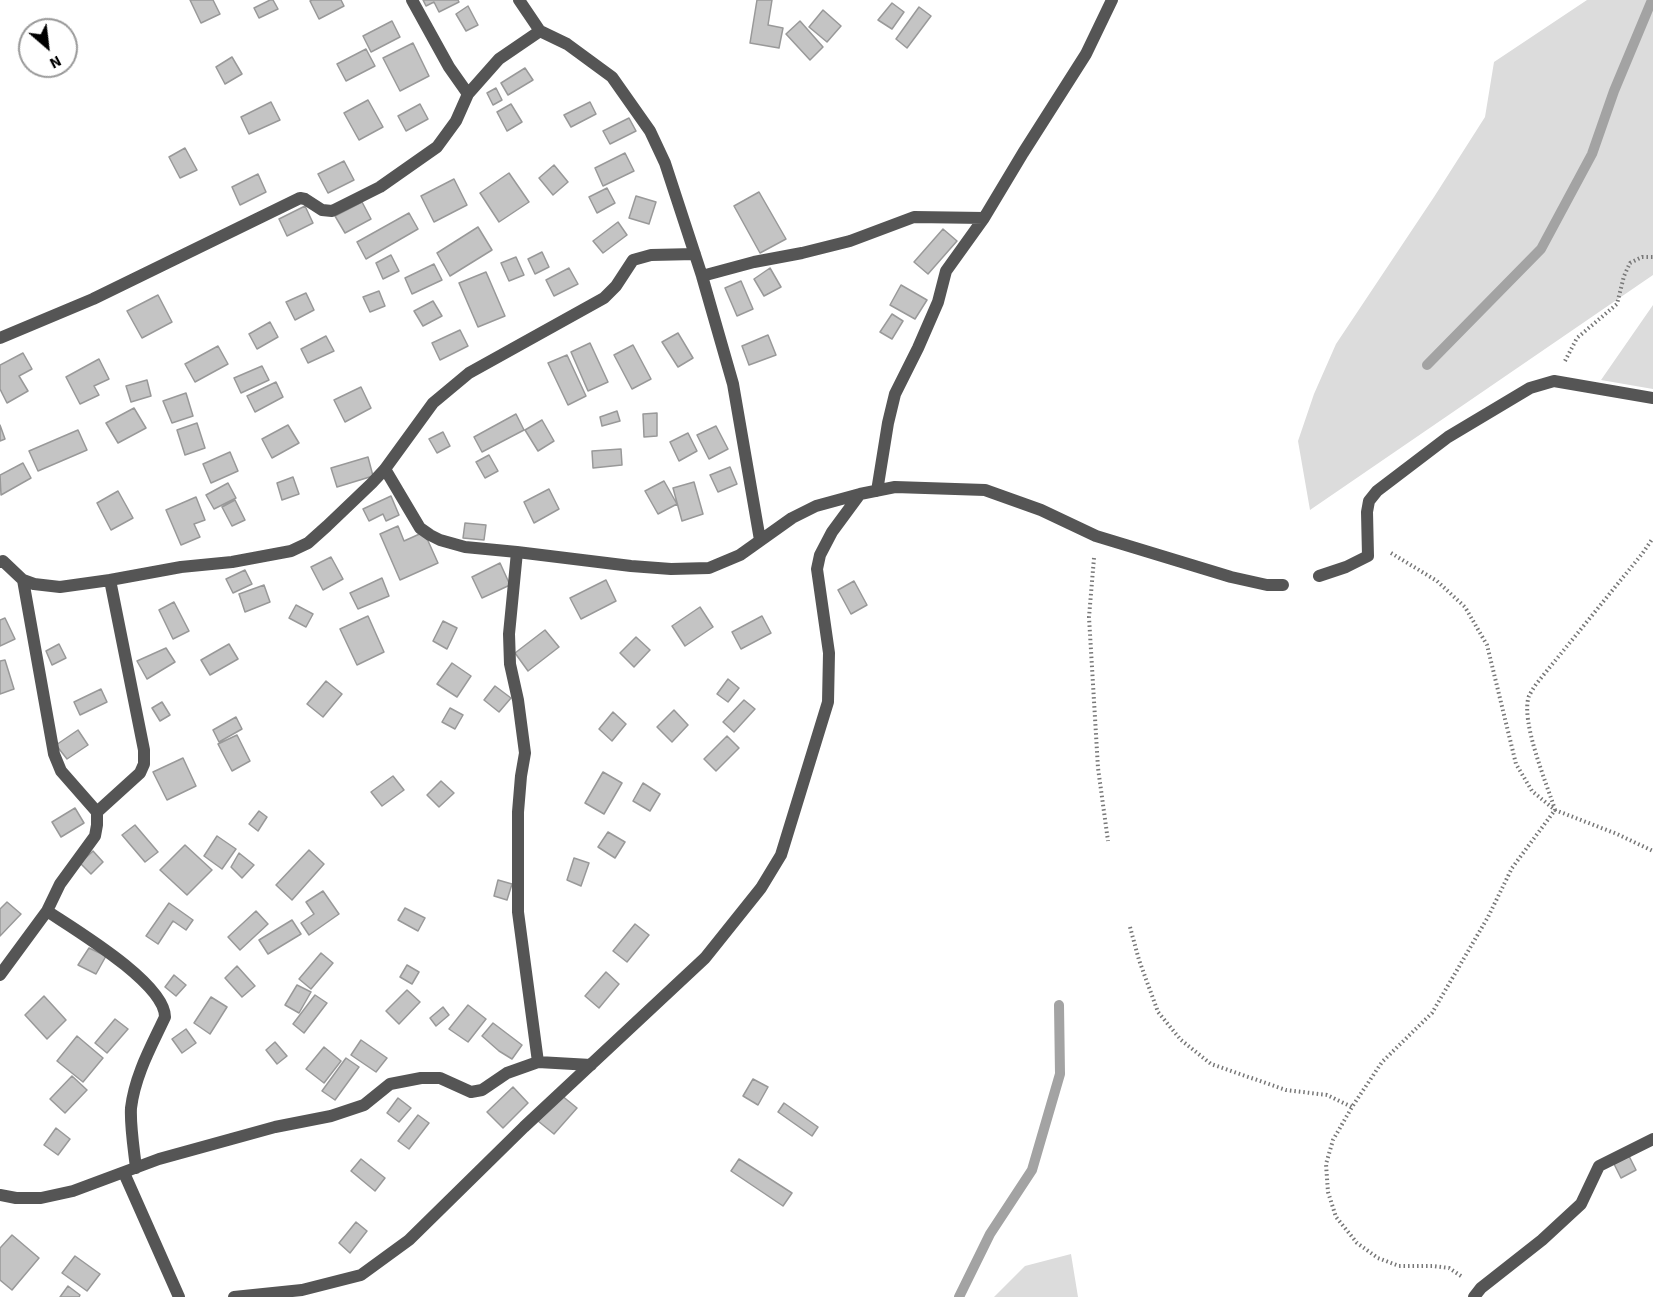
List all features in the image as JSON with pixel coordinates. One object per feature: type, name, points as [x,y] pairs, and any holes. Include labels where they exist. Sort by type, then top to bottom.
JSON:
[{"type":"street","points":[[412,0],[449,67],[468,94]]},
{"type":"street","points":[[519,0],[540,31],[567,44],[612,77],[650,131],[665,163],[702,276],[733,384],[760,540]]},
{"type":"street","points":[[877,490],[895,394],[938,302],[946,271],[984,218],[1086,54],[1112,0]]},
{"type":"street","points":[[0,338],[93,299],[300,198],[322,210],[332,211],[380,187],[437,147],[456,121],[468,94],[499,59],[540,31]]},
{"type":"street","points":[[702,276],[754,262],[850,242],[914,217],[984,218]]},
{"type":"street","points":[[0,562],[3,561],[23,580],[34,584],[60,587],[181,567],[232,562],[291,550],[308,543],[372,483],[433,403],[469,373],[604,298],[616,286],[633,260],[651,255],[695,254]]},
{"type":"street","points":[[1319,576],[1346,567],[1368,556],[1367,512],[1369,501],[1377,491],[1448,437],[1530,388],[1554,381],[1653,398]]},
{"type":"street","points":[[384,469],[420,528],[430,535],[465,547],[631,566],[671,569],[709,568],[740,555],[792,518],[816,506],[895,487],[985,490],[1041,510],[1096,536],[1232,577],[1267,585],[1283,585]]},
{"type":"street","points":[[234,1297],[302,1290],[361,1275],[409,1240],[705,958],[761,888],[781,855],[828,702],[829,653],[817,569],[820,555],[832,532],[860,494]]},
{"type":"street","points":[[517,552],[509,634],[510,664],[518,700],[525,753],[518,812],[518,912],[538,1062]]},
{"type":"street","points":[[0,975],[47,911],[60,884],[95,836],[97,825],[97,812],[61,771],[54,754],[23,580]]},
{"type":"street","points":[[97,812],[140,773],[144,764],[144,750],[110,580]]},
{"type":"street","points":[[47,911],[105,949],[135,973],[160,1002],[165,1013],[137,1077],[131,1110],[130,1170],[178,1297]]},
{"type":"street","points":[[0,1195],[16,1198],[41,1198],[73,1191],[159,1160],[275,1127],[331,1116],[364,1105],[390,1084],[421,1078],[440,1078],[471,1092],[482,1090],[507,1073],[538,1062],[591,1065]]},
{"type":"street","points":[[1478,1292],[1581,1204],[1599,1166],[1653,1138]]},
{"type":"path","points":[[1554,381],[1577,338],[1617,304],[1630,263],[1641,257],[1653,258]]},
{"type":"path","points":[[1096,536],[1089,617],[1098,768],[1108,841]]},
{"type":"path","points":[[1555,810],[1535,751],[1528,716],[1529,696],[1653,538]]},
{"type":"path","points":[[1368,556],[1390,552],[1437,581],[1465,608],[1487,645],[1516,764],[1532,791],[1555,810],[1653,851]]},
{"type":"path","points":[[1478,1292],[1449,1268],[1399,1266],[1378,1258],[1357,1243],[1336,1216],[1328,1192],[1326,1164],[1333,1140],[1352,1107],[1382,1062],[1432,1013],[1488,917],[1512,867],[1555,810]]},
{"type":"path","points":[[1130,927],[1158,1012],[1188,1046],[1211,1064],[1286,1090],[1327,1095],[1352,1107]]},
{"type":"shaded area","points":[[1587,0],[1653,0],[1653,275],[1310,510],[1298,441],[1314,394],[1336,344],[1485,117],[1494,62]]},
{"type":"shaded area","points":[[1653,305],[1653,389],[1601,380]]},
{"type":"shaded area","points":[[1071,1254],[1078,1297],[994,1297],[1025,1266]]},
{"type":"building","points":[[190,0],[213,0],[220,14],[201,23]]},
{"type":"building","points":[[273,0],[278,9],[259,18],[254,8]]},
{"type":"building","points":[[341,0],[344,6],[319,19],[310,1]]},
{"type":"building","points":[[423,0],[458,0],[459,2],[439,12],[434,2],[426,6]]},
{"type":"building","points":[[757,0],[772,0],[768,25],[783,28],[779,48],[750,43]]},
{"type":"building","points":[[892,3],[904,12],[892,29],[878,20]]},
{"type":"building","points":[[468,6],[478,25],[466,31],[456,14]]},
{"type":"building","points":[[919,7],[931,16],[907,48],[896,39]]},
{"type":"building","points":[[823,10],[841,26],[827,42],[809,27]]},
{"type":"building","points":[[392,21],[400,37],[371,52],[363,36]]},
{"type":"building","points":[[800,21],[823,47],[810,60],[786,34]]},
{"type":"building","points":[[413,43],[429,76],[400,91],[383,58]]},
{"type":"building","points":[[366,49],[375,66],[346,81],[337,64]]},
{"type":"building","points":[[232,57],[242,74],[225,84],[216,67]]},
{"type":"building","points":[[525,68],[533,80],[508,95],[501,83]]},
{"type":"building","points":[[496,88],[502,100],[493,105],[487,93]]},
{"type":"building","points":[[368,100],[383,127],[359,140],[344,113]]},
{"type":"building","points":[[271,102],[280,120],[249,134],[241,117]]},
{"type":"building","points":[[590,102],[596,114],[571,127],[564,115]]},
{"type":"building","points":[[420,104],[428,119],[406,131],[398,116]]},
{"type":"building","points":[[511,104],[522,122],[507,131],[497,112]]},
{"type":"building","points":[[629,118],[636,131],[610,144],[603,131]]},
{"type":"building","points":[[185,148],[197,170],[180,178],[169,157]]},
{"type":"building","points":[[625,153],[634,171],[603,186],[595,168]]},
{"type":"building","points":[[344,161],[354,180],[328,193],[318,174]]},
{"type":"building","points":[[554,165],[568,182],[553,195],[539,178]]},
{"type":"building","points":[[509,173],[529,202],[499,222],[480,193]]},
{"type":"building","points":[[258,174],[266,192],[240,205],[232,187]]},
{"type":"building","points":[[454,179],[467,205],[434,222],[421,196]]},
{"type":"building","points":[[607,188],[615,203],[597,213],[589,197]]},
{"type":"building","points":[[759,192],[786,239],[760,253],[734,206]]},
{"type":"building","points":[[636,196],[656,202],[649,224],[629,218]]},
{"type":"building","points":[[362,202],[371,219],[345,233],[335,216]]},
{"type":"building","points":[[305,206],[313,223],[287,236],[279,219]]},
{"type":"building","points":[[409,213],[418,229],[366,259],[357,242]]},
{"type":"building","points":[[618,222],[627,235],[603,253],[593,241]]},
{"type":"building","points":[[478,227],[492,250],[450,276],[437,253]]},
{"type":"building","points":[[943,229],[957,241],[928,274],[914,262]]},
{"type":"building","points":[[542,252],[549,267],[535,274],[528,259]]},
{"type":"building","points":[[391,255],[399,271],[383,279],[376,263]]},
{"type":"building","points":[[516,257],[524,275],[509,281],[501,263]]},
{"type":"building","points":[[434,264],[442,280],[412,294],[405,278]]},
{"type":"building","points":[[569,268],[578,284],[554,296],[546,280]]},
{"type":"building","points":[[770,268],[781,287],[764,296],[754,279]]},
{"type":"building","points":[[486,272],[505,316],[478,327],[459,283]]},
{"type":"building","points":[[741,281],[753,309],[737,316],[725,288]]},
{"type":"building","points":[[901,285],[927,300],[915,319],[890,305]]},
{"type":"building","points":[[379,291],[385,306],[370,312],[363,297]]},
{"type":"building","points":[[306,293],[314,310],[295,320],[286,302]]},
{"type":"building","points":[[158,295],[172,322],[142,338],[127,311]]},
{"type":"building","points":[[433,301],[442,316],[423,326],[414,311]]},
{"type":"building","points":[[892,314],[903,321],[892,339],[880,332]]},
{"type":"building","points":[[270,322],[278,337],[257,349],[249,334]]},
{"type":"building","points":[[460,330],[468,346],[440,360],[432,343]]},
{"type":"building","points":[[678,333],[693,358],[678,367],[662,342]]},
{"type":"building","points":[[768,335],[776,355],[749,365],[742,346]]},
{"type":"building","points":[[326,336],[334,351],[308,363],[301,349]]},
{"type":"building","points":[[590,343],[608,382],[588,391],[571,352]]},
{"type":"building","points":[[633,345],[651,379],[632,389],[614,355]]},
{"type":"building","points":[[218,346],[228,364],[195,382],[185,364]]},
{"type":"building","points":[[23,353],[32,369],[19,376],[28,391],[7,403],[0,389],[0,365]]},
{"type":"building","points":[[567,355],[586,396],[568,405],[548,363]]},
{"type":"building","points":[[99,359],[109,379],[94,386],[99,395],[80,404],[66,377]]},
{"type":"building","points":[[262,366],[269,380],[241,393],[234,378]]},
{"type":"building","points":[[147,380],[151,396],[131,402],[126,386]]},
{"type":"building","points":[[276,382],[283,397],[255,412],[247,396]]},
{"type":"building","points":[[361,387],[371,408],[345,422],[334,400]]},
{"type":"building","points":[[186,393],[193,416],[172,423],[163,401]]},
{"type":"building","points":[[134,408],[146,428],[118,443],[106,423]]},
{"type":"building","points":[[617,411],[620,421],[602,426],[600,417]]},
{"type":"building","points":[[657,413],[657,436],[644,437],[643,414]]},
{"type":"building","points":[[516,414],[524,430],[482,452],[474,437]]},
{"type":"building","points":[[542,420],[554,441],[538,451],[525,430]]},
{"type":"building","points":[[197,423],[205,448],[185,455],[177,430]]},
{"type":"building","points":[[0,425],[5,439],[0,441]]},
{"type":"building","points":[[288,425],[299,443],[272,458],[262,439]]},
{"type":"building","points":[[716,426],[728,449],[709,459],[697,435]]},
{"type":"building","points":[[78,430],[87,450],[38,471],[29,451]]},
{"type":"building","points":[[443,432],[450,446],[437,453],[429,439]]},
{"type":"building","points":[[688,433],[697,451],[679,461],[670,442]]},
{"type":"building","points":[[621,449],[622,465],[593,468],[592,451]]},
{"type":"building","points":[[230,452],[238,471],[211,483],[203,464]]},
{"type":"building","points":[[489,455],[498,471],[485,478],[476,462]]},
{"type":"building","points":[[368,457],[373,476],[337,487],[331,468]]},
{"type":"building","points":[[23,463],[31,478],[1,495],[0,475]]},
{"type":"building","points":[[730,467],[737,484],[718,492],[710,475]]},
{"type":"building","points":[[293,477],[299,494],[282,500],[277,483]]},
{"type":"building","points":[[664,481],[677,504],[658,514],[645,491]]},
{"type":"building","points":[[694,482],[703,514],[682,521],[673,488]]},
{"type":"building","points":[[228,483],[236,498],[214,509],[206,495]]},
{"type":"building","points":[[549,489],[559,509],[534,523],[524,502]]},
{"type":"building","points":[[118,491],[133,518],[111,530],[97,503]]},
{"type":"building","points":[[391,496],[399,515],[386,521],[383,514],[369,521],[363,509]]},
{"type":"building","points":[[196,497],[205,520],[194,524],[200,537],[181,545],[166,510]]},
{"type":"building","points":[[235,500],[245,520],[232,526],[222,507]]},
{"type":"building","points":[[465,523],[486,525],[484,540],[463,538]]},
{"type":"building","points":[[398,526],[404,541],[424,532],[438,563],[400,580],[380,534]]},
{"type":"building","points":[[331,557],[343,579],[323,590],[311,567]]},
{"type":"building","points":[[500,563],[510,585],[482,598],[472,577]]},
{"type":"building","points":[[245,570],[252,584],[233,593],[226,579]]},
{"type":"building","points":[[382,578],[389,596],[358,609],[350,593]]},
{"type":"building","points":[[606,580],[616,601],[581,619],[570,598]]},
{"type":"building","points":[[854,581],[867,605],[851,614],[838,590]]},
{"type":"building","points":[[264,585],[270,602],[245,612],[239,594]]},
{"type":"building","points":[[174,602],[189,631],[173,639],[159,610]]},
{"type":"building","points":[[296,605],[313,614],[306,627],[289,618]]},
{"type":"building","points":[[700,607],[713,627],[685,646],[672,626]]},
{"type":"building","points":[[368,616],[384,652],[357,665],[340,629]]},
{"type":"building","points":[[762,616],[771,633],[741,649],[732,632]]},
{"type":"building","points":[[5,618],[15,639],[0,646],[0,620]]},
{"type":"building","points":[[443,621],[457,628],[447,649],[433,641]]},
{"type":"building","points":[[545,630],[559,647],[528,671],[515,653]]},
{"type":"building","points":[[636,637],[650,650],[634,667],[620,653]]},
{"type":"building","points":[[59,644],[66,658],[52,665],[46,651]]},
{"type":"building","points":[[229,644],[238,659],[210,675],[201,660]]},
{"type":"building","points":[[166,648],[175,662],[147,679],[137,661]]},
{"type":"building","points":[[5,660],[14,689],[0,694],[0,661]]},
{"type":"building","points":[[452,663],[471,676],[457,697],[437,684]]},
{"type":"building","points":[[728,679],[739,688],[728,702],[717,694]]},
{"type":"building","points":[[326,681],[342,694],[323,717],[307,704]]},
{"type":"building","points":[[495,686],[511,698],[499,712],[484,700]]},
{"type":"building","points":[[101,689],[107,702],[80,715],[74,702]]},
{"type":"building","points":[[744,700],[755,709],[734,732],[723,722]]},
{"type":"building","points":[[162,702],[170,715],[160,721],[152,708]]},
{"type":"building","points":[[450,708],[463,715],[455,729],[442,722]]},
{"type":"building","points":[[674,710],[688,725],[672,742],[657,727]]},
{"type":"building","points":[[613,712],[626,724],[612,741],[599,729]]},
{"type":"building","points":[[236,717],[242,729],[219,742],[213,730]]},
{"type":"building","points":[[78,730],[88,745],[67,759],[56,745]]},
{"type":"building","points":[[237,735],[250,761],[232,771],[218,744]]},
{"type":"building","points":[[727,736],[739,748],[716,771],[704,759]]},
{"type":"building","points":[[183,758],[196,786],[167,800],[153,772]]},
{"type":"building","points":[[603,772],[622,783],[604,814],[585,803]]},
{"type":"building","points":[[393,776],[404,790],[382,806],[371,792]]},
{"type":"building","points":[[441,781],[454,793],[439,807],[427,795]]},
{"type":"building","points":[[643,783],[660,794],[650,811],[633,801]]},
{"type":"building","points":[[75,808],[84,823],[61,837],[52,822]]},
{"type":"building","points":[[259,811],[267,817],[258,831],[249,824]]},
{"type":"building","points":[[135,825],[158,852],[145,862],[122,835]]},
{"type":"building","points":[[608,832],[625,842],[615,858],[598,847]]},
{"type":"building","points":[[217,836],[236,849],[222,869],[204,856]]},
{"type":"building","points":[[185,845],[212,870],[187,895],[160,870]]},
{"type":"building","points":[[309,850],[324,864],[292,900],[276,885]]},
{"type":"building","points":[[93,851],[103,862],[91,874],[80,863]]},
{"type":"building","points":[[239,853],[254,865],[242,878],[231,867]]},
{"type":"building","points":[[574,858],[589,863],[581,886],[567,880]]},
{"type":"building","points":[[498,880],[512,884],[507,900],[494,896]]},
{"type":"building","points":[[323,891],[339,914],[309,935],[301,923],[314,914],[306,902]]},
{"type":"building","points":[[7,902],[21,914],[0,936],[0,909]]},
{"type":"building","points":[[169,903],[193,920],[186,930],[173,921],[158,944],[146,936]]},
{"type":"building","points":[[405,908],[425,918],[418,931],[398,920]]},
{"type":"building","points":[[256,911],[268,924],[240,950],[228,937]]},
{"type":"building","points":[[292,920],[301,934],[268,954],[259,940]]},
{"type":"building","points":[[635,924],[649,935],[627,962],[613,951]]},
{"type":"building","points":[[89,948],[106,956],[96,974],[78,965]]},
{"type":"building","points":[[321,953],[333,963],[311,989],[299,979]]},
{"type":"building","points":[[407,965],[419,972],[412,984],[400,977]]},
{"type":"building","points":[[237,966],[255,986],[242,997],[225,978]]},
{"type":"building","points":[[606,972],[619,984],[599,1008],[585,996]]},
{"type":"building","points":[[174,975],[186,985],[176,996],[165,987]]},
{"type":"building","points":[[297,985],[311,992],[299,1013],[285,1005]]},
{"type":"building","points":[[407,990],[420,1002],[399,1024],[386,1011]]},
{"type":"building","points":[[315,995],[327,1003],[304,1033],[293,1024]]},
{"type":"building","points":[[44,996],[66,1020],[47,1039],[25,1015]]},
{"type":"building","points":[[211,997],[227,1007],[210,1034],[194,1023]]},
{"type":"building","points":[[468,1005],[486,1019],[468,1042],[449,1029]]},
{"type":"building","points":[[443,1007],[449,1015],[436,1026],[430,1018]]},
{"type":"building","points":[[115,1019],[128,1029],[107,1053],[95,1043]]},
{"type":"building","points":[[493,1023],[522,1045],[512,1059],[482,1036]]},
{"type":"building","points":[[186,1029],[196,1043],[182,1053],[172,1039]]},
{"type":"building","points":[[77,1036],[103,1058],[83,1082],[57,1061]]},
{"type":"building","points":[[361,1040],[387,1058],[376,1072],[351,1055]]},
{"type":"building","points":[[275,1042],[287,1056],[277,1064],[266,1050]]},
{"type":"building","points":[[324,1047],[341,1061],[324,1083],[306,1069]]},
{"type":"building","points":[[346,1058],[359,1067],[335,1100],[322,1091]]},
{"type":"building","points":[[72,1076],[87,1090],[65,1113],[50,1099]]},
{"type":"building","points":[[753,1079],[768,1087],[758,1105],[743,1096]]},
{"type":"building","points":[[513,1087],[528,1103],[503,1128],[487,1112]]},
{"type":"building","points":[[561,1095],[577,1108],[554,1134],[538,1121]]},
{"type":"building","points":[[398,1098],[411,1108],[399,1122],[387,1113]]},
{"type":"building","points":[[784,1103],[818,1127],[812,1136],[778,1112]]},
{"type":"building","points":[[418,1115],[429,1123],[409,1149],[398,1141]]},
{"type":"building","points":[[56,1128],[70,1139],[58,1155],[44,1145]]},
{"type":"building","points":[[1629,1156],[1636,1170],[1621,1178],[1614,1164]]},
{"type":"building","points":[[361,1159],[385,1178],[375,1191],[351,1171]]},
{"type":"building","points":[[739,1159],[792,1193],[783,1206],[731,1171]]},
{"type":"building","points":[[356,1222],[367,1231],[350,1253],[339,1243]]},
{"type":"building","points":[[12,1235],[39,1258],[12,1290],[0,1280],[0,1248]]},
{"type":"building","points":[[75,1256],[100,1274],[87,1291],[62,1273]]},
{"type":"building","points":[[68,1286],[80,1295],[79,1297],[60,1297]]},
{"type":"waterway","points":[[1427,365],[1541,249],[1592,154],[1614,91],[1652,0]]},
{"type":"waterway","points":[[959,1297],[990,1234],[1032,1170],[1060,1074],[1059,1005]]}]
